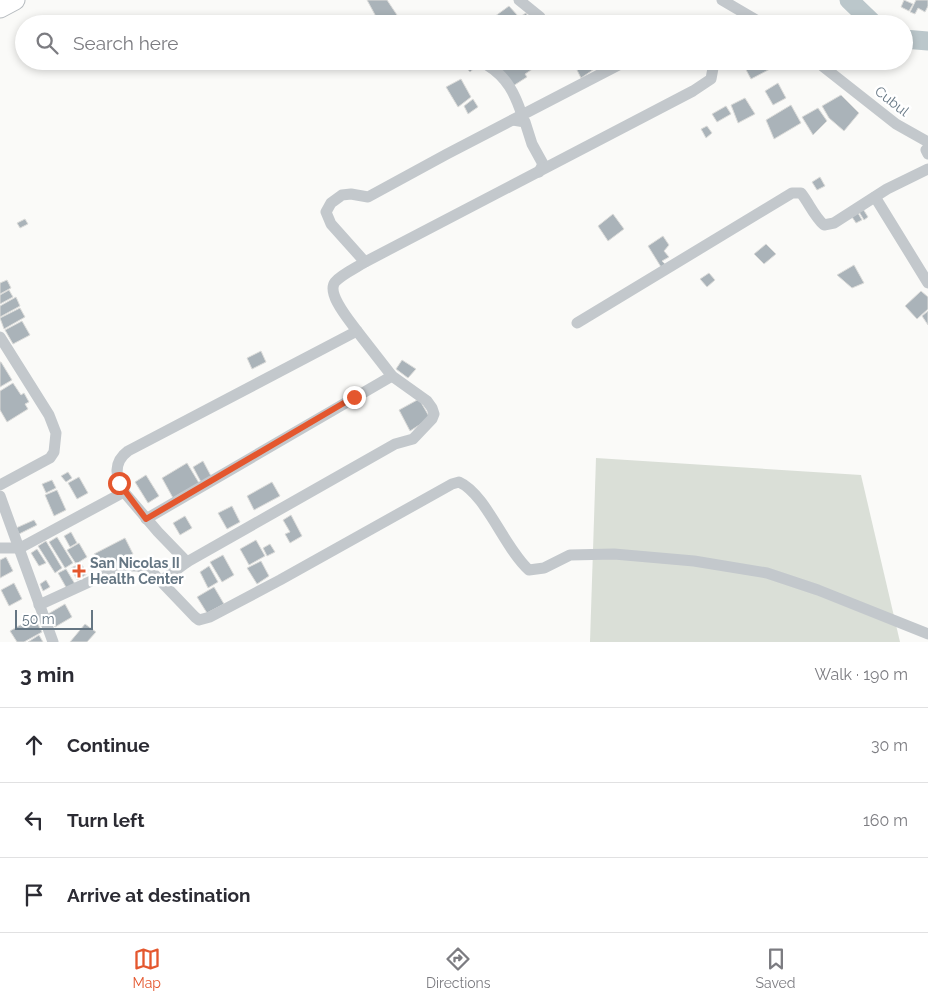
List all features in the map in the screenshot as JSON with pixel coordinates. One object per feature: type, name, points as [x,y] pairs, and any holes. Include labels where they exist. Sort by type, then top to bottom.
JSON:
[{"type":"main road","points":[[0,8],[15,0]]},
{"type":"street","points":[[519,0],[536,15]]},
{"type":"street","points":[[722,0],[746,15]]},
{"type":"street","points":[[494,70],[515,94],[518,118]]},
{"type":"street","points":[[365,262],[331,224],[326,212],[331,203],[342,195],[351,194],[368,197],[609,70]]},
{"type":"street","points":[[162,581],[187,562],[396,444],[413,439],[432,419],[434,414],[427,401],[392,376],[357,331],[336,300],[333,286],[336,281],[365,262],[694,91],[711,79],[712,70]]},
{"type":"street","name":"Cubul","points":[[827,70],[896,124],[928,142]]},
{"type":"street","points":[[518,118],[525,122],[532,144],[543,164],[539,172]]},
{"type":"street","points":[[928,148],[926,150],[928,154]]},
{"type":"street","points":[[577,323],[792,193],[801,193],[818,220],[824,225],[834,223],[887,189],[928,170]]},
{"type":"street","points":[[875,197],[928,283]]},
{"type":"street","points":[[187,562],[146,519],[124,492],[119,483],[116,468],[119,461],[128,451],[357,331]]},
{"type":"street","points":[[0,337],[49,415],[56,433],[54,452],[50,458],[0,485]]},
{"type":"street","points":[[146,519],[392,376]]},
{"type":"street","points":[[39,605],[124,566],[138,566],[147,569],[162,581],[199,620],[210,617],[452,484],[459,482],[472,490],[519,559],[529,570],[544,568],[570,555],[614,554],[694,560],[767,573],[818,590],[928,634]]},
{"type":"street","points":[[0,548],[20,548],[124,492]]},
{"type":"street","points":[[0,496],[53,642]]},
{"type":"shaded area","points":[[596,458],[861,475],[900,642],[590,642]]},
{"type":"building","points":[[367,0],[387,0],[397,15],[375,15]]},
{"type":"building","points":[[904,0],[913,4],[909,11],[901,7]]},
{"type":"building","points":[[916,0],[928,0],[925,12],[918,8],[915,14],[910,12]]},
{"type":"building","points":[[509,6],[517,15],[497,15]]},
{"type":"building","points":[[501,70],[531,70],[525,74],[527,77],[513,86]]},
{"type":"building","points":[[577,70],[593,70],[581,78]]},
{"type":"building","points":[[746,70],[768,70],[751,79]]},
{"type":"building","points":[[461,79],[471,97],[458,107],[446,87]]},
{"type":"building","points":[[778,83],[786,98],[773,105],[765,91]]},
{"type":"building","points":[[841,95],[859,113],[844,131],[829,118],[822,106]]},
{"type":"building","points":[[745,98],[755,114],[738,123],[731,105]]},
{"type":"building","points":[[473,99],[478,107],[468,114],[464,106]]},
{"type":"building","points":[[791,105],[801,123],[774,139],[766,120]]},
{"type":"building","points":[[726,106],[731,114],[717,122],[712,114]]},
{"type":"building","points":[[818,108],[827,121],[813,135],[802,117]]},
{"type":"building","points":[[707,126],[712,133],[706,138],[701,129]]},
{"type":"building","points":[[820,177],[825,186],[817,190],[812,182]]},
{"type":"building","points":[[863,209],[868,217],[864,220],[859,212]]},
{"type":"building","points":[[858,213],[862,220],[856,223],[852,217]]},
{"type":"building","points":[[613,214],[624,229],[608,241],[598,226]]},
{"type":"building","points":[[25,219],[28,224],[20,228],[17,223]]},
{"type":"building","points":[[663,236],[669,245],[664,251],[669,257],[662,261],[666,265],[661,267],[648,246]]},
{"type":"building","points":[[766,244],[776,254],[764,264],[754,254]]},
{"type":"building","points":[[854,265],[864,283],[852,288],[837,275]]},
{"type":"building","points":[[709,273],[715,280],[707,287],[700,279]]},
{"type":"building","points":[[7,280],[11,288],[0,294],[0,283]]},
{"type":"building","points":[[9,290],[13,297],[0,304],[0,295]]},
{"type":"building","points":[[921,291],[928,297],[928,309],[917,319],[905,306]]},
{"type":"building","points":[[16,297],[20,306],[0,317],[0,306]]},
{"type":"building","points":[[20,308],[25,317],[4,329],[0,318]]},
{"type":"building","points":[[928,311],[928,325],[922,316]]},
{"type":"building","points":[[22,321],[30,335],[13,344],[5,330]]},
{"type":"building","points":[[261,351],[266,362],[252,369],[247,358]]},
{"type":"building","points":[[402,360],[416,369],[408,378],[396,369]]},
{"type":"building","points":[[0,362],[12,380],[0,387]]},
{"type":"building","points":[[13,383],[21,395],[24,393],[29,402],[25,404],[28,409],[7,422],[0,410],[0,391]]},
{"type":"building","points":[[419,399],[430,418],[410,431],[399,410]]},
{"type":"building","points":[[203,461],[211,476],[201,482],[193,467]]},
{"type":"building","points":[[187,463],[199,483],[173,498],[162,478]]},
{"type":"building","points":[[68,472],[72,478],[66,482],[61,476]]},
{"type":"building","points":[[146,475],[159,496],[148,503],[135,482]]},
{"type":"building","points":[[79,477],[88,493],[77,499],[68,483]]},
{"type":"building","points":[[52,480],[56,488],[46,493],[42,484]]},
{"type":"building","points":[[272,482],[280,496],[254,510],[247,496]]},
{"type":"building","points":[[57,490],[66,510],[54,516],[45,495]]},
{"type":"building","points":[[232,506],[240,522],[227,529],[218,513]]},
{"type":"building","points":[[291,515],[302,536],[290,543],[285,534],[290,532],[283,520]]},
{"type":"building","points":[[185,516],[192,528],[180,535],[173,523]]},
{"type":"building","points":[[34,520],[37,525],[19,534],[16,528]]},
{"type":"building","points":[[71,532],[77,543],[70,547],[64,536]]},
{"type":"building","points":[[57,537],[73,563],[65,568],[49,542]]},
{"type":"building","points":[[125,538],[133,554],[121,560],[123,564],[115,568],[114,565],[103,570],[94,554]]},
{"type":"building","points":[[256,540],[265,556],[249,565],[240,549]]},
{"type":"building","points":[[46,541],[62,568],[55,573],[38,546]]},
{"type":"building","points":[[79,543],[87,557],[76,564],[67,550]]},
{"type":"building","points":[[270,544],[275,552],[267,556],[263,548]]},
{"type":"building","points":[[37,549],[46,563],[39,566],[31,553]]},
{"type":"building","points":[[223,555],[234,575],[222,582],[210,562]]},
{"type":"building","points":[[6,557],[13,571],[0,578],[0,560]]},
{"type":"building","points":[[261,561],[269,576],[257,584],[247,568]]},
{"type":"building","name":"San Nicolas II Health Center","points":[[81,563],[87,574],[77,580],[71,568]]},
{"type":"building","points":[[209,566],[218,582],[208,588],[200,572]]},
{"type":"building","points":[[66,569],[75,584],[67,589],[58,573]]},
{"type":"building","points":[[46,580],[50,587],[43,591],[40,584]]},
{"type":"building","points":[[14,583],[22,599],[9,606],[1,590]]},
{"type":"building","points":[[214,587],[224,604],[207,613],[197,597]]},
{"type":"building","points":[[65,604],[72,617],[55,627],[48,614]]},
{"type":"building","points":[[34,617],[42,632],[24,642],[17,642],[10,631]]},
{"type":"building","points":[[85,624],[96,632],[87,642],[70,642]]},
{"type":"building","points":[[39,635],[43,642],[28,642]]},
{"type":"waterway","points":[[849,0],[865,15]]},
{"type":"waterway","points":[[913,40],[928,41]]},
{"type":"place","name":"San Nicolas II Health Center","points":[[79,571]]},
{"type":"route","points":[[119,483],[146,519],[354,397]]}]
